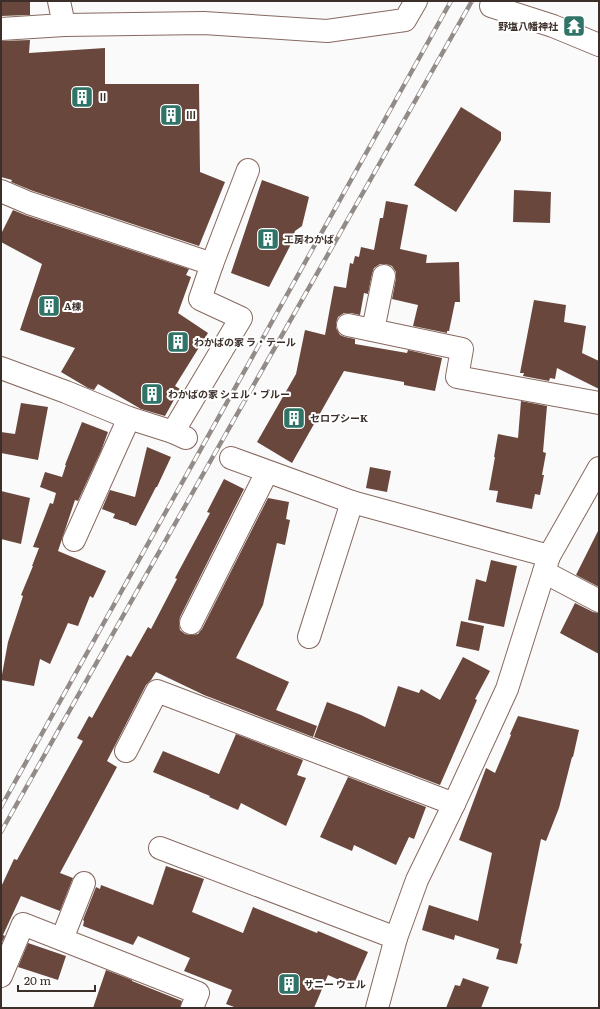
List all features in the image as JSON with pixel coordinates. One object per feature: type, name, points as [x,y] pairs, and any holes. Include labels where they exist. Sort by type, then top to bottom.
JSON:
[{"type":"street","points":[[59,1],[64,25]]},
{"type":"street","points":[[1,29],[64,25],[204,24],[327,31],[406,20],[416,1]]},
{"type":"street","points":[[491,6],[553,26],[599,45]]},
{"type":"street","points":[[1,368],[66,392],[129,418],[180,435],[241,318],[200,299],[248,170]]},
{"type":"street","points":[[1,191],[28,203],[212,264]]},
{"type":"street","points":[[373,330],[384,276]]},
{"type":"street","points":[[348,325],[462,349],[457,377],[599,403]]},
{"type":"street","points":[[74,540],[129,418]]},
{"type":"street","points":[[231,458],[352,502],[547,564],[599,601]]},
{"type":"street","points":[[377,1008],[396,938],[417,880],[507,689],[547,564],[599,468]]},
{"type":"street","points":[[191,623],[267,472]]},
{"type":"street","points":[[309,636],[352,502]]},
{"type":"street","points":[[126,751],[157,691],[454,804]]},
{"type":"street","points":[[160,848],[396,938]]},
{"type":"street","points":[[62,939],[84,883]]},
{"type":"street","points":[[1,976],[23,924],[198,993],[192,1008]]},
{"type":"building","points":[[1,1],[30,1],[30,15],[1,16]]},
{"type":"building","points":[[30,40],[29,53],[105,48],[105,84],[199,84],[200,172],[225,182],[199,246],[33,191],[11,182],[12,180],[1,177],[1,41]]},
{"type":"building","points":[[461,107],[501,132],[501,140],[456,212],[414,185]]},
{"type":"building","name":"工房わかば","points":[[262,180],[309,197],[302,226],[295,231],[290,246],[269,287],[231,273]]},
{"type":"building","points":[[514,190],[551,192],[550,223],[513,222]]},
{"type":"building","points":[[386,201],[408,205],[400,249],[427,255],[426,263],[459,262],[460,302],[455,302],[449,331],[447,331],[447,333],[413,326],[418,305],[392,299],[396,272],[392,266],[386,264],[380,264],[374,268],[368,294],[364,293],[360,315],[344,313],[338,317],[336,328],[340,335],[355,339],[355,344],[407,353],[408,350],[442,358],[435,391],[404,385],[404,382],[344,371],[292,463],[257,442],[296,374],[305,330],[325,335],[334,286],[346,288],[350,263],[353,264],[355,256],[359,257],[361,247],[374,250],[380,218],[383,218]]},
{"type":"building","points":[[13,210],[189,269],[186,275],[191,277],[178,313],[208,333],[175,386],[180,389],[165,416],[141,409],[98,384],[94,390],[88,388],[61,372],[75,348],[20,330],[42,264],[1,242],[1,234]]},
{"type":"building","points":[[534,300],[566,305],[564,322],[586,326],[582,353],[599,361],[599,389],[557,368],[555,379],[550,378],[549,381],[523,376],[524,373],[520,373]]},
{"type":"building","points":[[521,401],[547,406],[543,452],[546,453],[542,475],[544,475],[540,495],[535,494],[532,509],[496,502],[498,491],[489,490],[498,434],[518,438]]},
{"type":"building","points":[[21,403],[48,407],[38,460],[1,453],[1,432],[15,434]]},
{"type":"building","points":[[82,422],[108,432],[78,501],[75,500],[58,551],[106,571],[93,598],[90,596],[78,626],[68,623],[50,664],[40,659],[34,686],[1,680],[8,642],[23,596],[21,595],[39,548],[33,547],[50,503],[53,504],[56,493],[40,487],[45,472],[62,477],[65,465]]},
{"type":"building","points":[[147,447],[171,457],[136,526],[113,518],[115,514],[102,509],[110,490],[135,497]]},
{"type":"building","points":[[370,467],[391,471],[387,492],[366,488]]},
{"type":"building","points":[[224,479],[244,489],[180,617],[180,630],[185,634],[191,635],[198,634],[202,629],[268,498],[289,502],[286,519],[290,520],[285,545],[277,543],[263,605],[236,658],[289,682],[276,710],[317,726],[313,737],[204,695],[156,672],[146,685],[107,761],[117,767],[60,873],[73,878],[60,911],[21,896],[3,935],[5,936],[1,944],[1,887],[14,859],[17,860],[83,741],[77,738],[89,716],[92,718],[127,655],[131,657],[148,627],[151,629],[177,579],[175,578],[210,513],[207,512]]},
{"type":"building","points":[[1,491],[30,498],[21,544],[1,539]]},
{"type":"building","points":[[599,529],[599,587],[576,575]]},
{"type":"building","points":[[491,560],[517,566],[504,627],[468,620],[476,579],[486,582]]},
{"type":"building","points":[[575,603],[593,612],[599,613],[599,654],[560,633]]},
{"type":"building","points":[[461,621],[484,626],[479,651],[456,646]]},
{"type":"building","points":[[463,657],[490,671],[475,699],[477,700],[440,785],[314,737],[327,702],[361,715],[385,727],[398,686],[419,693],[421,689],[440,700]]},
{"type":"building","points":[[518,716],[579,730],[559,808],[546,841],[541,839],[517,964],[496,959],[499,949],[455,935],[454,940],[422,930],[429,905],[478,921],[492,853],[459,840],[486,768],[495,773]]},
{"type":"building","points":[[236,734],[303,760],[297,775],[306,778],[286,826],[241,803],[238,810],[209,797],[210,796],[153,772],[163,751],[219,774]]},
{"type":"building","points":[[348,777],[426,807],[414,839],[409,837],[396,865],[354,845],[352,851],[320,837]]},
{"type":"building","points":[[166,866],[204,879],[192,912],[243,933],[253,907],[317,933],[318,931],[368,952],[353,986],[328,975],[314,1008],[237,1008],[226,1004],[232,990],[184,971],[190,958],[138,936],[133,945],[83,926],[83,920],[96,887],[100,889],[101,885],[153,905]]},
{"type":"building","points":[[28,943],[66,956],[58,980],[18,967]]},
{"type":"building","points":[[106,970],[182,1001],[180,1008],[93,1008]]},
{"type":"building","points":[[463,978],[489,987],[481,1008],[446,1008],[455,985],[460,986]]},
{"type":"railway","points":[[1,807],[451,1]]},
{"type":"railway","points":[[1,832],[472,1]]},
{"type":"place","name":"野塩八幡神社","points":[[574,26]]},
{"type":"place","name":"Ⅱ","points":[[82,97]]},
{"type":"place","name":"Ⅲ","points":[[171,115]]},
{"type":"place","name":"工房わかば","points":[[268,239]]},
{"type":"place","name":"A棟","points":[[49,306]]},
{"type":"place","name":"わかばの家 ラ・テール","points":[[178,342]]},
{"type":"place","name":"わかばの家 シェル・ブルー","points":[[152,394]]},
{"type":"place","name":"セロプシーK","points":[[294,418]]},
{"type":"place","name":"サニー ウェル","points":[[289,984]]}]
